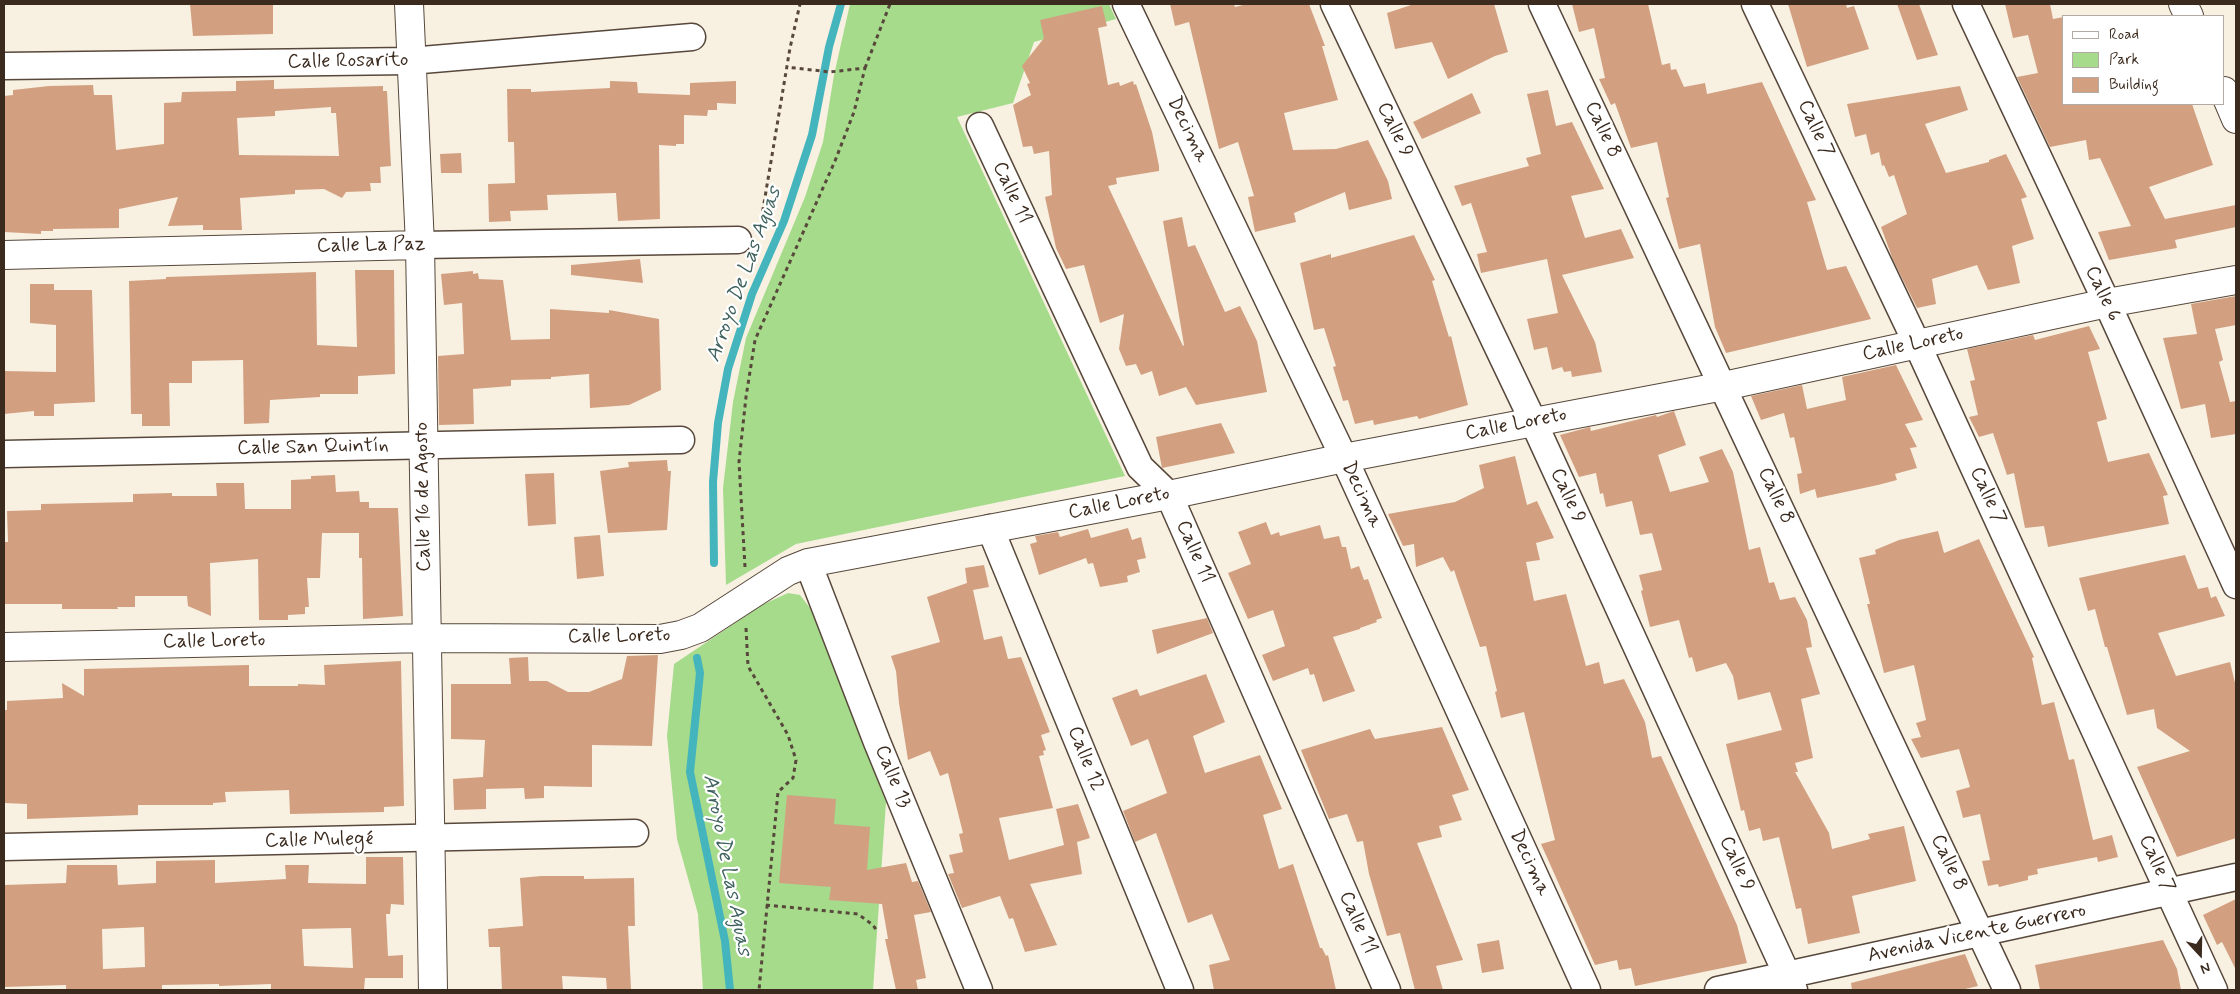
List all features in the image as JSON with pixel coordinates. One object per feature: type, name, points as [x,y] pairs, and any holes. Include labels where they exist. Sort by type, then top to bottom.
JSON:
[{"type":"street","name":"Calle 16 de Agosto","points":[[409,4],[410,61],[420,245],[433,990]]},
{"type":"street","name":"Decima","points":[[1126,4],[1344,458],[1587,990]]},
{"type":"street","name":"Calle 9","points":[[1334,4],[1533,421],[1791,983]]},
{"type":"street","name":"Calle 8","points":[[1542,4],[1724,386],[2007,990]]},
{"type":"street","name":"Calle 7","points":[[1755,4],[1917,344],[2214,990]]},
{"type":"street","name":"Calle 6","points":[[1966,4],[2107,303],[2236,584]]},
{"type":"street","name":"Calle Rosarito","points":[[4,66],[410,61],[692,37]]},
{"type":"street","points":[[2225,93],[2236,119]]},
{"type":"street","name":"Calle 11","points":[[980,126],[1140,467],[1169,495],[1387,990]]},
{"type":"street","name":"Calle La Paz","points":[[4,255],[738,240]]},
{"type":"street","name":"Calle Loreto","points":[[4,647],[428,638],[660,638],[681,635],[700,628],[788,571],[808,563],[1169,495],[1533,421],[1724,386],[2107,303],[2236,280]]},
{"type":"street","name":"Calle San Quintín","points":[[4,454],[681,440]]},
{"type":"street","name":"Calle 12","points":[[990,528],[1180,990]]},
{"type":"street","name":"Calle 13","points":[[808,563],[878,742],[979,990]]},
{"type":"street","name":"Calle Mulegé","points":[[4,847],[634,834]]},
{"type":"street","name":"Avenida Vicente Guerrero","points":[[1718,990],[1791,983],[1981,933],[2236,877]]},
{"type":"path","points":[[738,240],[753,242],[762,223],[786,67],[800,4]]},
{"type":"path","points":[[759,990],[778,792],[793,778],[796,760],[788,735],[748,666],[739,462],[746,397],[755,340],[838,153],[854,112],[865,68],[890,4]]},
{"type":"path","points":[[786,67],[830,72],[865,68]]},
{"type":"path","points":[[766,905],[858,914],[873,925],[877,931]]},
{"type":"green space","points":[[850,4],[1109,4],[1116,19],[1034,42],[1013,103],[957,117],[1125,476],[796,544],[726,585],[723,488],[733,402],[746,338],[805,197],[823,142],[834,75]]},
{"type":"green space","points":[[788,593],[800,595],[810,608],[886,802],[873,990],[703,990],[698,914],[677,839],[667,736],[674,664],[762,605]]},
{"type":"building","points":[[190,4],[273,4],[273,34],[193,36]]},
{"type":"building","points":[[1170,4],[1234,4],[1235,7],[1247,4],[1309,4],[1325,46],[1322,46],[1338,100],[1284,113],[1293,150],[1336,149],[1368,140],[1388,181],[1392,199],[1349,210],[1345,192],[1294,213],[1296,222],[1255,232],[1248,197],[1254,196],[1238,142],[1219,149],[1189,22],[1175,26]]},
{"type":"building","points":[[1414,4],[1494,4],[1508,52],[1495,56],[1448,79],[1432,42],[1395,49],[1387,13]]},
{"type":"building","points":[[1572,4],[1648,4],[1662,65],[1670,63],[1671,70],[1676,69],[1684,87],[1705,83],[1707,94],[1762,82],[1816,200],[1807,202],[1827,270],[1846,266],[1871,319],[1726,353],[1715,327],[1700,244],[1679,249],[1666,198],[1669,197],[1657,142],[1631,148],[1615,103],[1611,105],[1599,79],[1605,78],[1594,28],[1579,32]]},
{"type":"building","points":[[1788,4],[1846,4],[1847,8],[1854,6],[1869,49],[1807,67]]},
{"type":"building","points":[[1897,4],[1919,4],[1938,55],[1917,60]]},
{"type":"building","points":[[2005,4],[2050,4],[2053,19],[2062,17],[2062,105],[2192,105],[2213,165],[2149,187],[2165,219],[2236,205],[2236,227],[2175,240],[2177,248],[2109,260],[2098,232],[2131,226],[2100,158],[2089,160],[2086,140],[2050,147],[2017,77],[2038,73],[2028,35],[2013,38]]},
{"type":"building","points":[[1102,6],[1107,26],[1098,28],[1108,85],[1119,82],[1120,86],[1133,81],[1134,85],[1136,84],[1152,132],[1159,166],[1159,171],[1116,178],[1117,184],[1108,186],[1183,346],[1163,221],[1182,217],[1188,247],[1195,245],[1225,312],[1240,306],[1257,341],[1267,392],[1196,405],[1186,387],[1159,396],[1152,371],[1141,375],[1136,364],[1126,366],[1119,349],[1124,314],[1100,323],[1084,265],[1066,269],[1056,248],[1045,197],[1052,195],[1049,151],[1034,154],[1032,146],[1023,147],[1013,105],[1031,95],[1027,84],[1030,83],[1022,66],[1044,38],[1040,20]]},
{"type":"building","points":[[274,80],[274,89],[383,86],[383,91],[387,91],[391,166],[380,167],[381,183],[370,183],[371,191],[346,192],[342,198],[324,189],[295,190],[295,194],[240,198],[242,230],[203,230],[203,225],[168,226],[178,197],[119,209],[119,228],[53,229],[53,231],[41,231],[41,234],[4,232],[4,96],[13,95],[13,90],[49,86],[93,85],[94,95],[112,95],[116,150],[164,144],[164,103],[181,102],[182,92],[236,91],[236,81]],"holes":[[[331,107],[331,113],[336,113],[339,156],[239,155],[237,118],[275,116],[275,111]]]},
{"type":"building","points":[[610,81],[637,82],[638,93],[690,95],[690,83],[736,81],[736,104],[717,103],[717,110],[708,110],[707,116],[684,115],[684,144],[676,144],[676,146],[659,145],[660,219],[618,221],[616,193],[547,195],[548,210],[510,211],[511,221],[489,222],[488,184],[515,183],[514,142],[508,142],[507,89],[531,89],[531,92],[610,88]]},
{"type":"building","points":[[1960,86],[1968,110],[1925,124],[1946,173],[1989,162],[1989,160],[2006,154],[2027,197],[2021,199],[2034,239],[2012,246],[2020,283],[1988,290],[1977,265],[1932,279],[1936,304],[1917,308],[1893,260],[1881,227],[1907,214],[1894,175],[1889,177],[1884,165],[1882,166],[1879,152],[1871,155],[1866,134],[1855,137],[1847,104]]},
{"type":"building","points":[[1548,90],[1556,126],[1572,122],[1604,189],[1571,196],[1585,238],[1621,229],[1634,258],[1562,275],[1595,342],[1602,372],[1572,377],[1571,371],[1564,372],[1562,367],[1552,370],[1547,347],[1534,350],[1527,319],[1558,313],[1547,259],[1481,273],[1477,254],[1487,252],[1471,203],[1462,206],[1454,186],[1529,166],[1526,158],[1541,154],[1527,94]]},
{"type":"building","points":[[1472,93],[1481,113],[1422,139],[1413,122]]},
{"type":"building","points":[[461,153],[462,173],[441,173],[440,154]]},
{"type":"building","points":[[1414,235],[1435,280],[1432,281],[1449,337],[1451,336],[1468,405],[1419,419],[1417,416],[1374,425],[1373,420],[1355,424],[1348,400],[1343,401],[1333,367],[1336,366],[1324,328],[1314,330],[1300,263],[1331,254],[1331,258]]},
{"type":"building","points":[[640,259],[643,283],[571,275],[571,265]]},
{"type":"building","points":[[355,270],[394,270],[395,374],[358,376],[358,394],[320,394],[320,397],[270,400],[269,423],[244,424],[243,360],[192,361],[192,383],[169,383],[170,426],[142,426],[142,414],[131,414],[129,281],[166,279],[166,277],[316,272],[317,345],[357,347]]},
{"type":"building","points":[[473,271],[473,274],[478,273],[479,279],[503,280],[511,340],[550,339],[550,309],[609,313],[609,310],[659,319],[661,390],[629,405],[590,408],[589,374],[551,377],[551,379],[511,380],[511,386],[473,389],[474,424],[439,425],[438,356],[464,354],[462,303],[444,305],[441,274]]},
{"type":"building","points":[[30,284],[54,284],[54,290],[92,290],[95,402],[54,404],[54,416],[34,416],[34,411],[4,414],[4,371],[56,372],[56,325],[30,323]]},
{"type":"building","points":[[2236,296],[2236,325],[2215,329],[2223,360],[2219,362],[2230,402],[2236,401],[2236,434],[2211,438],[2205,404],[2181,409],[2163,338],[2197,334],[2191,304]]},
{"type":"building","points":[[2089,326],[2100,349],[2088,352],[2107,419],[2097,422],[2108,462],[2149,453],[2168,495],[2163,496],[2169,524],[2048,547],[2044,526],[2025,528],[2014,473],[2007,475],[1993,433],[1979,437],[1969,417],[1978,415],[1970,381],[1975,380],[1967,349],[2033,335],[2035,340]]},
{"type":"building","points":[[1896,365],[1923,420],[1905,424],[1917,447],[1910,448],[1917,468],[1895,474],[1897,480],[1878,485],[1817,498],[1815,489],[1800,494],[1797,474],[1802,473],[1794,437],[1790,438],[1784,413],[1761,420],[1751,396],[1802,385],[1807,409],[1846,400],[1842,377]]},
{"type":"building","points":[[1674,411],[1686,445],[1658,455],[1670,492],[1709,482],[1699,457],[1722,449],[1733,472],[1749,550],[1760,547],[1769,583],[1774,582],[1780,600],[1795,597],[1807,620],[1812,647],[1806,648],[1820,694],[1801,699],[1813,758],[1795,763],[1798,772],[1795,772],[1829,833],[1832,849],[1870,839],[1868,834],[1904,826],[1916,881],[1852,896],[1860,933],[1808,944],[1801,908],[1796,909],[1779,837],[1763,841],[1760,828],[1749,831],[1744,810],[1741,811],[1726,744],[1782,730],[1770,692],[1738,700],[1733,676],[1726,663],[1696,672],[1692,657],[1689,658],[1679,620],[1650,627],[1639,575],[1662,570],[1652,533],[1640,535],[1632,501],[1606,507],[1603,493],[1600,494],[1596,473],[1579,477],[1560,435],[1590,427],[1591,431],[1656,415],[1657,417]]},
{"type":"building","points":[[1221,423],[1235,453],[1162,468],[1156,437]]},
{"type":"building","points":[[1515,456],[1527,505],[1537,501],[1554,538],[1536,543],[1540,560],[1526,562],[1534,601],[1566,594],[1586,666],[1599,662],[1604,684],[1624,679],[1645,722],[1652,758],[1661,756],[1737,925],[1747,963],[1635,986],[1631,968],[1619,970],[1617,960],[1595,965],[1541,844],[1555,840],[1524,712],[1501,718],[1495,692],[1497,691],[1486,646],[1480,647],[1454,570],[1451,572],[1443,557],[1416,567],[1414,544],[1403,546],[1388,514],[1455,502],[1484,488],[1479,465]]},
{"type":"building","points":[[667,460],[668,471],[671,471],[667,530],[608,533],[600,471],[629,467],[628,462]]},
{"type":"building","points":[[554,473],[556,524],[528,526],[525,474]]},
{"type":"building","points":[[335,475],[336,492],[359,491],[360,502],[369,502],[369,508],[398,508],[403,616],[363,619],[362,558],[359,558],[359,533],[322,533],[320,578],[307,578],[309,607],[305,607],[305,614],[288,615],[288,620],[259,620],[258,559],[210,563],[211,616],[188,606],[187,596],[135,596],[135,607],[117,607],[118,609],[62,609],[62,604],[5,604],[4,542],[8,542],[7,511],[41,510],[41,504],[133,502],[133,494],[172,493],[172,496],[217,496],[216,483],[244,483],[245,509],[291,509],[291,480],[311,479],[311,476]]},
{"type":"building","points":[[1266,522],[1271,535],[1279,532],[1280,536],[1320,525],[1324,539],[1339,536],[1342,547],[1346,547],[1351,569],[1359,566],[1364,580],[1368,579],[1382,618],[1360,629],[1333,637],[1355,691],[1323,702],[1314,674],[1310,675],[1308,668],[1273,681],[1262,655],[1285,646],[1273,610],[1248,619],[1228,573],[1251,564],[1238,532]]},
{"type":"building","points":[[1128,528],[1132,540],[1141,537],[1146,558],[1137,560],[1140,572],[1127,576],[1128,582],[1100,587],[1093,563],[1088,564],[1086,558],[1039,575],[1030,544],[1037,542],[1035,536],[1058,532],[1060,537],[1088,529],[1091,538]]},
{"type":"building","points":[[1938,531],[1944,553],[1979,539],[2034,657],[2032,658],[2042,705],[2054,702],[2069,760],[2074,759],[2093,840],[2112,835],[2118,857],[2098,862],[2097,857],[2037,869],[2038,874],[2028,876],[2028,880],[1999,887],[1998,884],[1988,886],[1982,861],[1990,860],[1980,814],[1963,818],[1956,791],[1970,787],[1959,749],[1921,758],[1911,739],[1921,737],[1916,723],[1926,720],[1914,665],[1884,673],[1867,604],[1870,604],[1859,558],[1876,554],[1875,550],[1899,540]]},
{"type":"building","points":[[600,535],[604,576],[577,579],[574,537]]},
{"type":"building","points":[[2185,555],[2198,589],[2208,587],[2211,598],[2216,596],[2225,616],[2158,633],[2176,676],[2230,662],[2236,687],[2236,838],[2177,857],[2137,767],[2190,751],[2157,728],[2154,709],[2127,715],[2095,609],[2088,611],[2079,578]]},
{"type":"building","points":[[984,565],[989,587],[973,590],[984,640],[1002,636],[1008,659],[1021,657],[1050,732],[1041,735],[1046,750],[1043,751],[1044,755],[1039,756],[1053,808],[999,818],[1009,860],[1064,845],[1056,809],[1078,804],[1090,838],[1077,842],[1082,874],[1030,884],[1057,945],[1025,952],[1013,918],[1009,919],[1000,896],[962,908],[948,874],[954,873],[949,855],[963,852],[959,834],[963,833],[948,773],[940,776],[930,751],[908,760],[896,671],[891,656],[940,642],[927,597],[967,583],[965,568]]},
{"type":"building","points":[[1207,618],[1213,633],[1157,654],[1152,630]]},
{"type":"building","points":[[658,655],[652,746],[592,745],[592,787],[544,786],[544,798],[525,799],[524,788],[486,789],[486,809],[454,810],[453,779],[483,777],[485,740],[451,739],[451,684],[511,684],[509,658],[528,657],[529,681],[547,681],[568,692],[589,692],[622,679],[627,656]]},
{"type":"building","points":[[401,661],[404,806],[384,807],[384,812],[290,814],[289,790],[225,792],[226,802],[213,803],[213,805],[138,805],[138,815],[27,819],[27,804],[4,803],[4,710],[7,710],[7,701],[63,698],[62,683],[84,696],[84,669],[249,665],[249,686],[298,686],[298,684],[325,685],[324,665]]},
{"type":"building","points":[[1206,674],[1225,722],[1193,736],[1205,773],[1260,755],[1282,809],[1263,815],[1279,869],[1293,864],[1320,948],[1322,948],[1326,956],[1328,955],[1336,990],[1214,990],[1209,965],[1230,960],[1212,914],[1188,923],[1156,833],[1135,842],[1123,811],[1167,793],[1148,739],[1131,746],[1112,698],[1137,689],[1140,696]]},
{"type":"building","points":[[1442,727],[1469,790],[1452,795],[1462,820],[1439,826],[1442,837],[1417,843],[1463,960],[1436,966],[1443,990],[1415,990],[1400,933],[1387,936],[1369,874],[1363,841],[1357,842],[1347,814],[1329,819],[1301,750],[1370,729],[1375,739]]},
{"type":"building","points":[[787,795],[836,799],[834,824],[870,827],[867,870],[906,863],[912,882],[918,881],[931,912],[914,915],[926,978],[916,980],[918,990],[896,990],[885,939],[888,939],[882,904],[829,900],[831,887],[779,883]]},
{"type":"building","points":[[366,857],[403,857],[404,905],[391,904],[390,914],[386,914],[388,956],[403,955],[403,978],[365,978],[364,990],[271,990],[271,984],[219,986],[219,984],[162,985],[162,990],[66,990],[66,985],[4,987],[4,885],[66,883],[67,865],[117,865],[118,885],[156,883],[156,861],[215,860],[215,883],[286,879],[285,865],[309,865],[308,883],[366,884]],"holes":[[[144,927],[145,967],[103,969],[102,929]],[[351,928],[353,968],[304,966],[302,929]]]},
{"type":"building","points":[[584,876],[584,879],[634,878],[635,926],[628,926],[631,990],[607,990],[606,978],[562,976],[563,990],[502,990],[500,947],[489,947],[488,929],[523,926],[520,878]]},
{"type":"building","points":[[2236,899],[2236,970],[2222,942],[2217,945],[2203,915]]},
{"type":"building","points":[[1499,940],[1504,969],[1482,973],[1477,944]]},
{"type":"building","points":[[2163,940],[2177,969],[2181,990],[2040,990],[2035,965]]},
{"type":"building","points":[[1965,954],[1978,986],[1961,990],[1852,990],[1851,983]]},
{"type":"waterway","name":"Arroyo De Las Aguas","points":[[714,563],[713,482],[718,423],[728,369],[752,294],[784,221],[812,135],[829,47],[841,4]]},
{"type":"waterway","name":"Arroyo De Las Aguas","points":[[697,658],[700,673],[690,772],[725,941],[730,990]]}]
